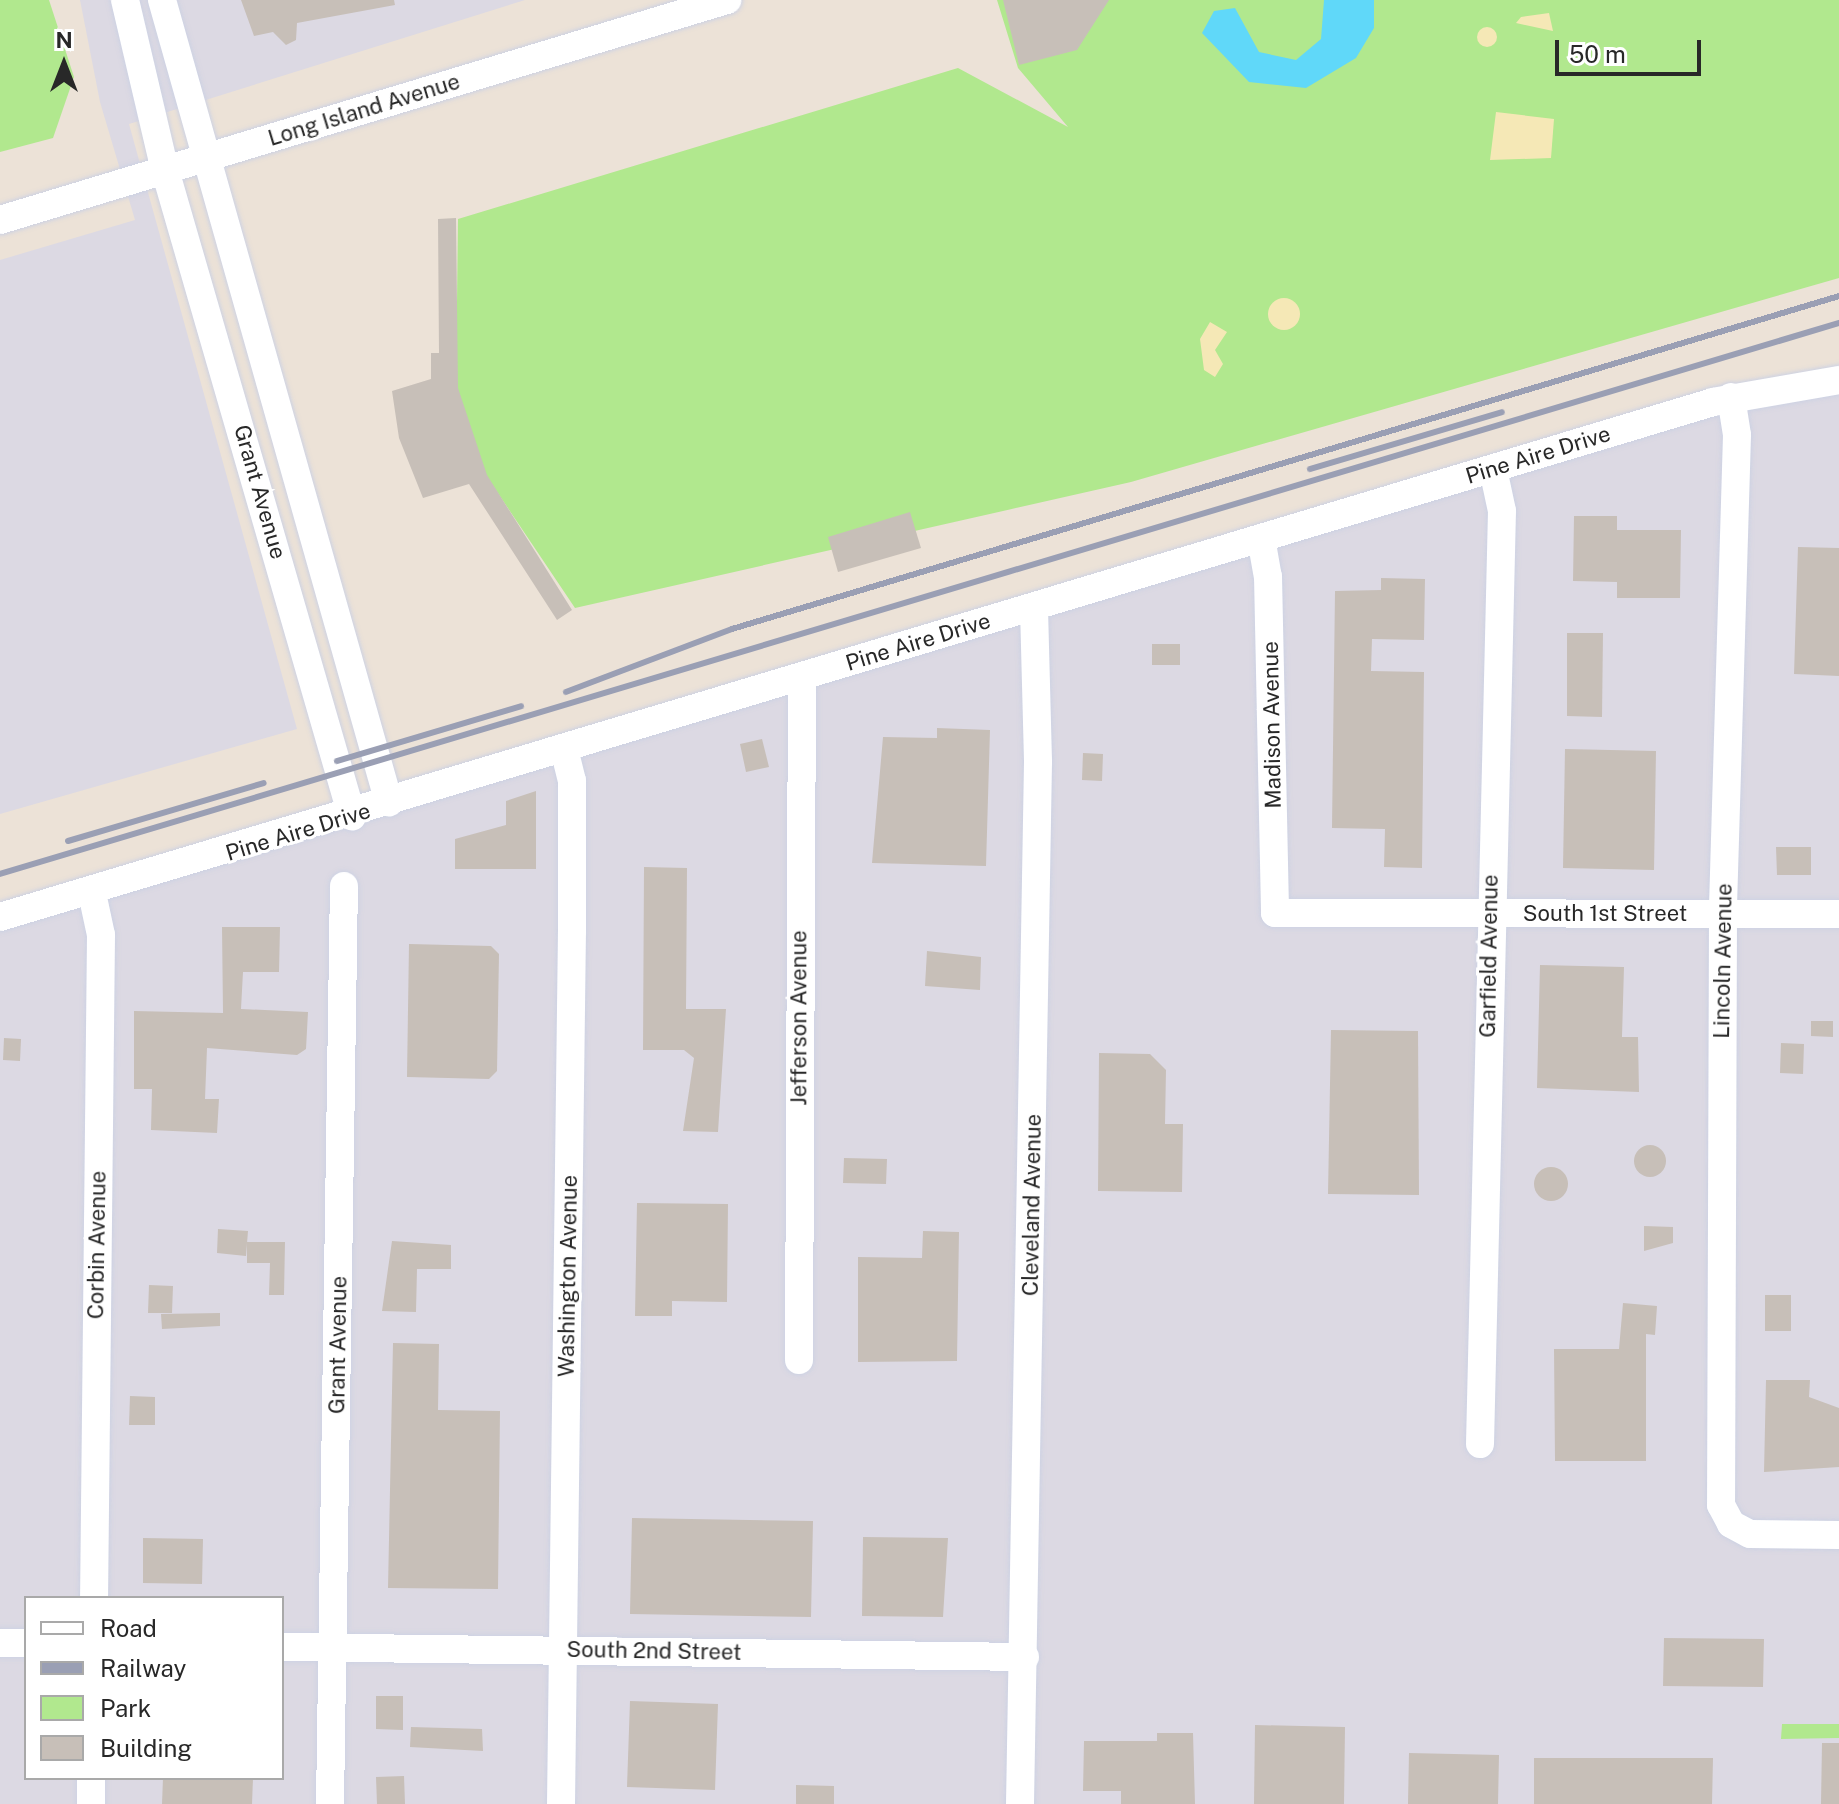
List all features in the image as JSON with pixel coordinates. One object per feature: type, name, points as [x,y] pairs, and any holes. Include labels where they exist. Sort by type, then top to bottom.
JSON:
[{"type":"street","name":"Grant Avenue","points":[[125,0],[165,170],[352,816]]},
{"type":"street","name":"Grant Avenue","points":[[162,0],[389,803]]},
{"type":"street","name":"Long Island Avenue","points":[[0,220],[727,0]]},
{"type":"street","name":"Pine Aire Drive","points":[[0,917],[352,816],[564,749],[1731,397],[1839,380]]},
{"type":"street","name":"Lincoln Avenue","points":[[1731,397],[1737,435],[1723,914],[1721,1505],[1731,1524],[1750,1534],[1839,1535]]},
{"type":"street","name":"Garfield Avenue","points":[[1480,1444],[1490,914],[1502,511],[1493,469]]},
{"type":"street","name":"Madison Avenue","points":[[1261,538],[1268,591],[1275,913]]},
{"type":"street","name":"Cleveland Avenue","points":[[1020,1804],[1025,1657],[1038,761],[1034,607]]},
{"type":"street","name":"Jefferson Avenue","points":[[799,1360],[802,677]]},
{"type":"street","name":"Washington Avenue","points":[[561,1804],[572,899],[572,781],[564,749]]},
{"type":"street","name":"Grant Avenue","points":[[330,1804],[344,886]]},
{"type":"street","name":"Corbin Avenue","points":[[92,893],[101,935],[94,1596]]},
{"type":"street","name":"South 1st Street","points":[[1275,913],[1839,914]]},
{"type":"street","points":[[0,1643],[24,1643]]},
{"type":"street","name":"South 2nd Street","points":[[284,1647],[1025,1657]]},
{"type":"street","points":[[91,1780],[91,1804]]},
{"type":"shaded area","points":[[80,0],[525,0],[129,124],[297,729],[0,814],[0,260],[135,220],[100,102]]},
{"type":"shaded area","points":[[1839,366],[1839,1804],[0,1804],[0,917]]},
{"type":"green space","points":[[0,0],[49,0],[74,77],[53,138],[0,152]]},
{"type":"green space","points":[[997,0],[1839,0],[1839,278],[1131,482],[575,608],[479,465],[456,385],[458,219],[958,68],[1068,127],[1018,68]]},
{"type":"green space","points":[[1782,1724],[1839,1724],[1839,1738],[1781,1739]]},
{"type":"sand","points":[[1549,13],[1553,31],[1516,23],[1521,17]]},
{"type":"sand","points":[[1487,27],[1494,30],[1497,37],[1494,44],[1487,47],[1480,44],[1477,37],[1480,30]]},
{"type":"sand","points":[[1496,112],[1554,119],[1551,158],[1490,160]]},
{"type":"sand","points":[[1284,298],[1295,303],[1300,314],[1295,325],[1284,330],[1273,325],[1268,314],[1273,303]]},
{"type":"sand","points":[[1210,322],[1227,332],[1215,350],[1223,364],[1215,377],[1204,370],[1200,339]]},
{"type":"water","points":[[1324,0],[1374,0],[1374,28],[1356,58],[1306,88],[1249,82],[1202,33],[1214,11],[1235,8],[1259,52],[1296,60],[1321,39]]},
{"type":"building","points":[[241,0],[394,0],[395,5],[297,23],[296,40],[286,45],[273,32],[254,36]]},
{"type":"building","points":[[1003,0],[1109,0],[1077,50],[1019,65]]},
{"type":"building","points":[[456,218],[458,388],[487,475],[572,610],[557,620],[469,484],[423,498],[399,438],[392,391],[431,379],[431,353],[439,353],[438,219]]},
{"type":"building","points":[[910,512],[921,548],[838,572],[828,537]]},
{"type":"building","points":[[1574,516],[1617,516],[1617,530],[1681,530],[1680,598],[1617,598],[1617,582],[1573,581]]},
{"type":"building","points":[[1798,547],[1839,548],[1839,676],[1794,674]]},
{"type":"building","points":[[1381,578],[1425,579],[1424,640],[1372,639],[1371,671],[1424,672],[1422,868],[1384,867],[1385,829],[1332,828],[1335,591],[1381,590]]},
{"type":"building","points":[[1567,633],[1603,633],[1602,717],[1567,716]]},
{"type":"building","points":[[1152,644],[1180,644],[1180,665],[1152,665]]},
{"type":"building","points":[[937,728],[990,730],[986,866],[872,863],[883,737],[937,738]]},
{"type":"building","points":[[762,739],[769,767],[746,772],[740,744]]},
{"type":"building","points":[[1565,749],[1656,751],[1654,870],[1563,868]]},
{"type":"building","points":[[1083,753],[1103,754],[1102,781],[1082,780]]},
{"type":"building","points":[[536,791],[536,869],[455,869],[455,839],[506,825],[506,801]]},
{"type":"building","points":[[1776,847],[1811,847],[1811,875],[1777,875]]},
{"type":"building","points":[[644,867],[687,868],[686,1009],[726,1009],[718,1132],[683,1131],[694,1058],[684,1050],[643,1050]]},
{"type":"building","points":[[222,927],[280,927],[279,972],[243,972],[241,1009],[308,1012],[306,1049],[297,1055],[207,1048],[205,1099],[219,1099],[217,1133],[151,1130],[152,1089],[134,1089],[134,1011],[223,1013]]},
{"type":"building","points":[[409,944],[491,946],[499,954],[497,1071],[489,1079],[407,1077]]},
{"type":"building","points":[[927,951],[981,957],[980,990],[925,986]]},
{"type":"building","points":[[1540,965],[1624,967],[1622,1037],[1638,1037],[1639,1092],[1537,1088]]},
{"type":"building","points":[[1811,1021],[1833,1021],[1833,1037],[1811,1036]]},
{"type":"building","points":[[1331,1030],[1418,1031],[1419,1195],[1328,1194]]},
{"type":"building","points":[[4,1038],[21,1039],[20,1061],[3,1060]]},
{"type":"building","points":[[1781,1043],[1804,1044],[1803,1074],[1780,1073]]},
{"type":"building","points":[[1099,1053],[1150,1054],[1166,1070],[1165,1124],[1183,1124],[1182,1192],[1098,1191]]},
{"type":"building","points":[[1650,1145],[1661,1150],[1666,1161],[1661,1172],[1650,1177],[1639,1172],[1634,1161],[1639,1150]]},
{"type":"building","points":[[844,1158],[887,1159],[886,1184],[843,1183]]},
{"type":"building","points":[[1551,1167],[1563,1172],[1568,1184],[1563,1196],[1551,1201],[1539,1196],[1534,1184],[1539,1172]]},
{"type":"building","points":[[637,1203],[728,1204],[727,1302],[672,1301],[672,1316],[635,1316]]},
{"type":"building","points":[[1644,1226],[1673,1227],[1673,1243],[1644,1251]]},
{"type":"building","points":[[218,1229],[248,1231],[246,1256],[217,1253]]},
{"type":"building","points":[[923,1231],[959,1232],[957,1361],[858,1362],[858,1257],[922,1258]]},
{"type":"building","points":[[392,1241],[451,1245],[451,1269],[417,1269],[416,1312],[382,1311]]},
{"type":"building","points":[[247,1242],[285,1242],[284,1295],[269,1295],[270,1263],[247,1263]]},
{"type":"building","points":[[149,1285],[173,1286],[172,1313],[148,1313]]},
{"type":"building","points":[[1765,1295],[1791,1295],[1791,1331],[1765,1331]]},
{"type":"building","points":[[1623,1303],[1657,1306],[1655,1335],[1646,1334],[1646,1461],[1555,1461],[1554,1349],[1619,1349]]},
{"type":"building","points":[[220,1313],[220,1326],[162,1329],[161,1314]]},
{"type":"building","points":[[393,1343],[439,1344],[438,1410],[500,1411],[498,1589],[388,1588]]},
{"type":"building","points":[[1766,1380],[1810,1380],[1809,1397],[1839,1408],[1839,1467],[1764,1472]]},
{"type":"building","points":[[130,1396],[155,1397],[155,1425],[129,1425]]},
{"type":"building","points":[[632,1518],[813,1521],[811,1617],[630,1614]]},
{"type":"building","points":[[863,1537],[948,1538],[943,1617],[862,1616]]},
{"type":"building","points":[[143,1538],[203,1539],[202,1584],[143,1583]]},
{"type":"building","points":[[1664,1638],[1764,1639],[1763,1687],[1663,1686]]},
{"type":"building","points":[[376,1696],[403,1696],[403,1730],[376,1729]]},
{"type":"building","points":[[630,1701],[718,1704],[715,1790],[627,1787]]},
{"type":"building","points":[[1255,1725],[1345,1727],[1344,1804],[1254,1804]]},
{"type":"building","points":[[411,1727],[482,1729],[483,1751],[410,1747]]},
{"type":"building","points":[[1157,1733],[1193,1733],[1195,1804],[1121,1804],[1121,1791],[1083,1791],[1084,1741],[1157,1741]]},
{"type":"building","points":[[1822,1743],[1839,1743],[1839,1804],[1821,1804]]},
{"type":"building","points":[[1409,1753],[1499,1755],[1498,1804],[1408,1804]]},
{"type":"building","points":[[1534,1758],[1713,1758],[1712,1804],[1534,1804]]},
{"type":"building","points":[[404,1776],[405,1804],[377,1804],[376,1777]]},
{"type":"building","points":[[163,1780],[253,1780],[252,1804],[162,1804]]},
{"type":"building","points":[[796,1785],[834,1786],[834,1804],[796,1804]]},
{"type":"railway","points":[[566,692],[732,629],[1839,296]]},
{"type":"railway","points":[[0,874],[1839,323]]},
{"type":"railway","points":[[1310,469],[1502,412]]},
{"type":"railway","points":[[337,761],[521,706]]},
{"type":"railway","points":[[68,841],[264,783]]}]
